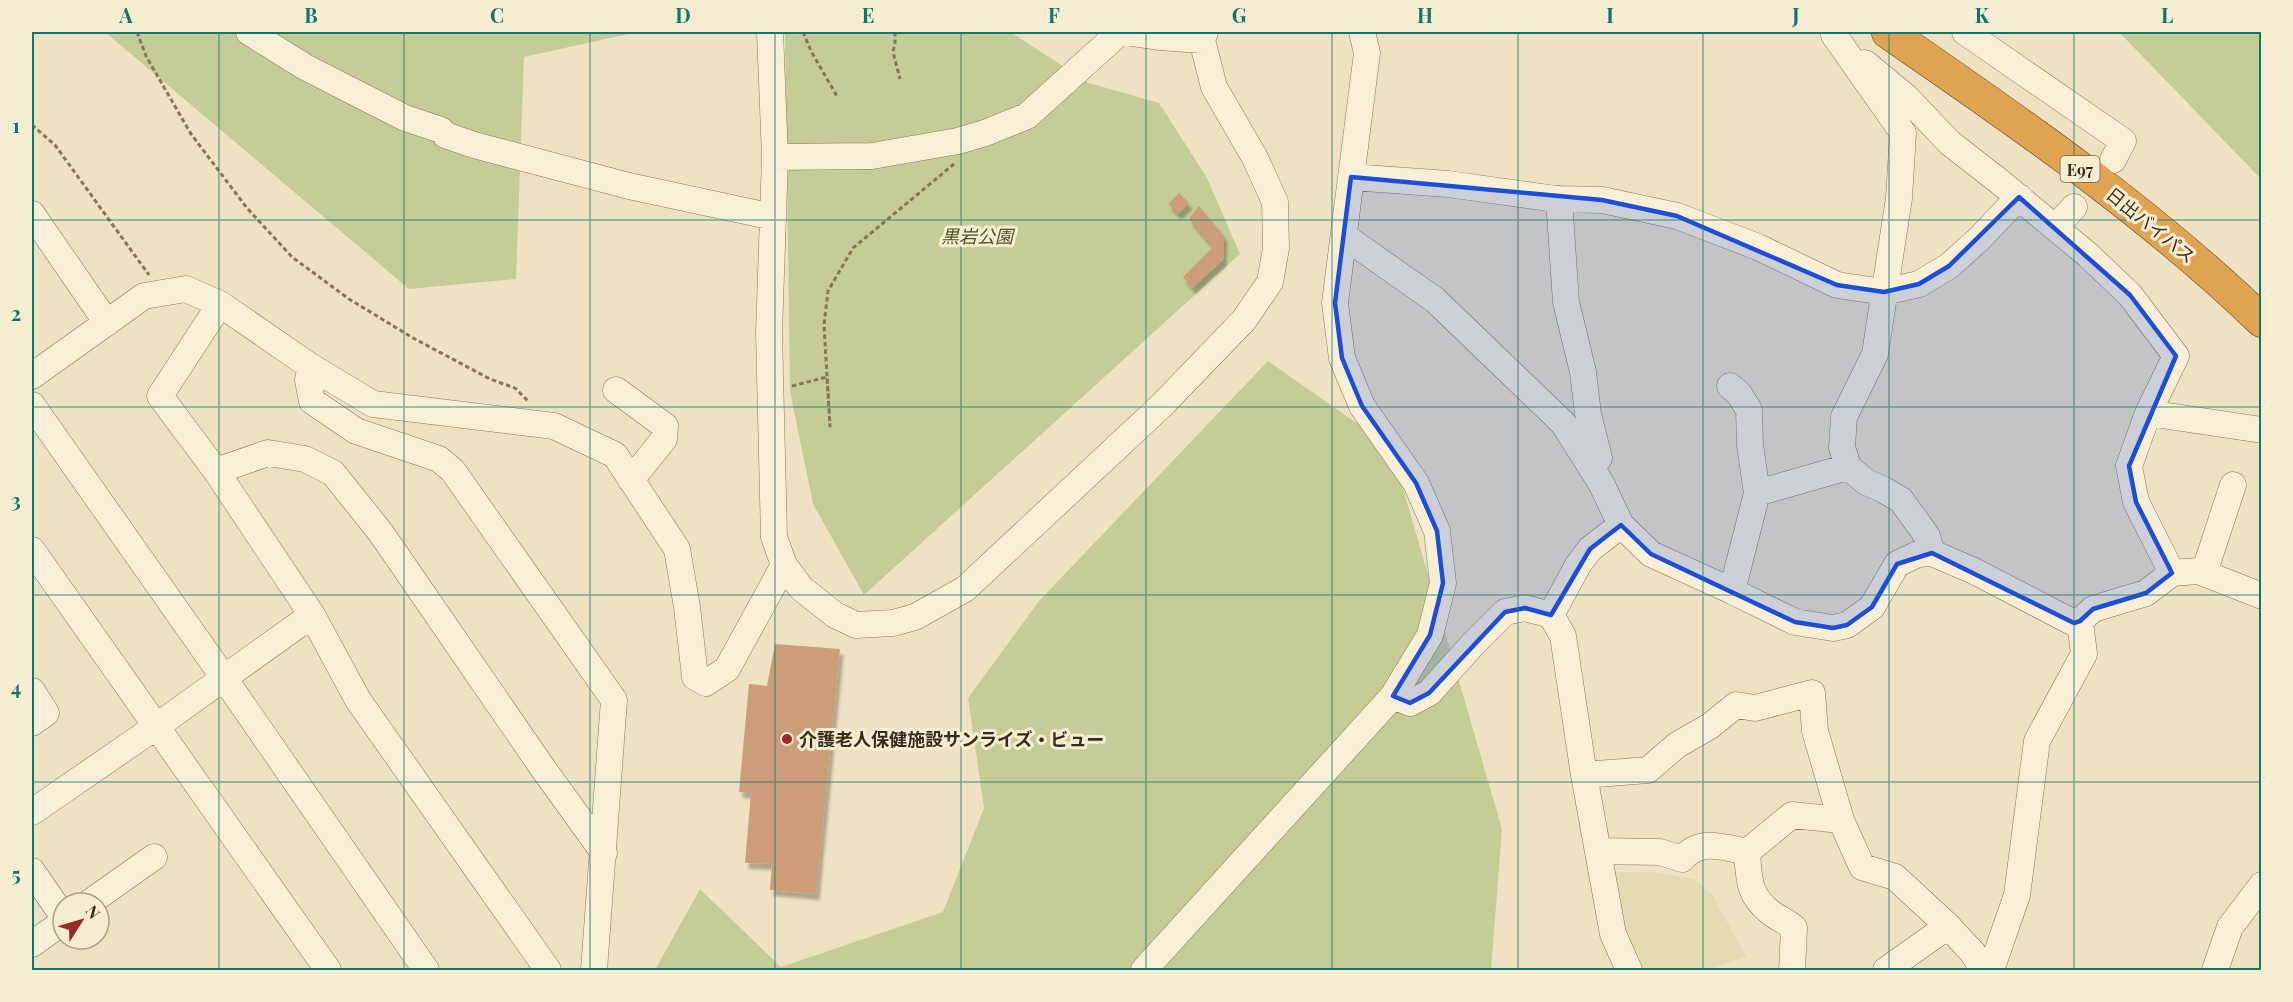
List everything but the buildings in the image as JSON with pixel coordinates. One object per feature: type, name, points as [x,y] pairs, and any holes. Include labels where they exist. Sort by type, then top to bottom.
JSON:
[{"type":"highway","name":"日出バイパス","points":[[1888,32],[2109,190],[2170,239],[2262,321]]},
{"type":"street","points":[[249,32],[304,67],[405,118],[441,130],[445,135],[455,139],[629,186],[773,217]]},
{"type":"street","points":[[770,32],[775,157],[769,333],[774,537],[784,565],[801,588],[835,615],[856,625],[893,623],[915,617],[964,589],[1161,406],[1244,320],[1270,282],[1276,248],[1275,202],[1255,158],[1214,87],[1203,36],[1159,37],[1122,32],[1027,116],[958,141],[872,156],[775,157]]},
{"type":"street","points":[[1144,970],[1393,696],[1430,635],[1443,583],[1437,531],[1416,483],[1362,406],[1342,358],[1335,303],[1367,53],[1362,32]]},
{"type":"street","points":[[1965,32],[2123,141],[2113,160]]},
{"type":"street","points":[[1831,33],[1906,97],[1950,143],[2056,226],[2130,295],[2176,356],[2148,413],[2129,466],[2136,502],[2172,573]]},
{"type":"street","points":[[1831,33],[1903,134],[1899,198],[1875,354],[1844,417],[1842,447],[1848,467],[1866,482],[1884,489],[1901,500],[1927,536],[1932,553]]},
{"type":"street","points":[[1351,177],[1448,184],[1559,199],[1602,200],[1677,216],[1758,247],[1837,285],[1884,292],[1919,284],[1949,266],[1979,239],[2019,197]]},
{"type":"street","points":[[1559,199],[1566,302],[1583,372],[1588,414],[1599,458],[1591,467]]},
{"type":"street","points":[[2056,226],[2074,207]]},
{"type":"street","points":[[32,214],[107,323]]},
{"type":"street","points":[[1344,236],[1435,300],[1563,423],[1602,483],[1621,525],[1651,554],[1795,622],[1833,628],[1847,625],[1872,607],[1897,564],[1918,554],[1932,553],[1974,571],[2074,623],[2080,621],[2093,609],[2146,593],[2172,573],[2198,571],[2262,596]]},
{"type":"street","points":[[32,376],[144,296],[186,289],[220,304],[310,366],[373,404],[554,426],[615,455],[677,549],[687,607],[695,677],[706,682],[727,669],[784,565]]},
{"type":"street","points":[[220,304],[160,396],[216,471],[312,615],[358,700],[548,970]]},
{"type":"street","points":[[310,366],[308,380],[312,400],[356,431],[439,459],[453,471],[614,700],[594,970]]},
{"type":"street","points":[[1730,386],[1739,394],[1749,410],[1750,445],[1757,494],[1732,591]]},
{"type":"street","points":[[616,390],[665,426],[664,440],[631,480]]},
{"type":"street","points":[[32,405],[426,970]]},
{"type":"street","points":[[2148,413],[2262,430]]},
{"type":"street","points":[[216,471],[268,453],[306,459],[333,472],[381,533],[604,853]]},
{"type":"street","points":[[1757,494],[1848,467]]},
{"type":"street","points":[[2204,573],[2233,485]]},
{"type":"street","points":[[1551,615],[1578,565],[1590,549],[1621,525]]},
{"type":"street","points":[[32,550],[328,970]]},
{"type":"street","points":[[1393,696],[1410,704],[1429,693],[1505,612],[1525,608],[1551,615],[1563,636],[1584,775],[1613,934],[1629,970]]},
{"type":"street","points":[[32,812],[312,615]]},
{"type":"street","points":[[1991,970],[2017,895],[2037,741],[2084,654],[2080,621]]},
{"type":"street","points":[[32,692],[46,713],[32,723]]},
{"type":"street","points":[[1584,775],[1648,770],[1677,745],[1710,726],[1736,705],[1755,708],[1812,693],[1815,731],[1841,820],[1862,867],[1894,877],[1948,926],[1972,953],[1983,970]]},
{"type":"street","points":[[1747,852],[1792,815],[1841,820]]},
{"type":"street","points":[[1598,851],[1659,852],[1682,858],[1691,849],[1712,845],[1747,852]]},
{"type":"street","points":[[1747,852],[1750,889],[1771,913],[1786,920],[1794,928],[1792,970]]},
{"type":"street","points":[[106,891],[153,857]]},
{"type":"street","points":[[32,871],[51,899]]},
{"type":"street","points":[[2215,970],[2230,927],[2262,885]]},
{"type":"street","points":[[1886,970],[1948,926]]},
{"type":"street","points":[[32,944],[51,931]]},
{"type":"path","points":[[137,32],[146,56],[191,134],[247,208],[292,257],[349,299],[413,338],[490,379],[515,388],[554,426]]},
{"type":"path","points":[[803,32],[811,51],[838,98]]},
{"type":"path","points":[[895,32],[893,52],[900,79]]},
{"type":"path","points":[[32,125],[55,145],[162,293]]},
{"type":"path","points":[[830,426],[824,325],[828,291],[853,248],[954,164]]},
{"type":"path","points":[[770,392],[827,376]]},
{"type":"highlighted area","points":[[1351,177],[1602,200],[1677,216],[1837,285],[1884,292],[1919,284],[1949,266],[2019,197],[2130,295],[2176,356],[2129,466],[2136,502],[2172,573],[2146,593],[2093,609],[2080,621],[2074,623],[1932,553],[1897,564],[1872,607],[1847,625],[1833,628],[1795,622],[1651,554],[1621,525],[1590,549],[1551,615],[1525,608],[1505,612],[1429,693],[1410,703],[1393,696],[1430,635],[1443,583],[1437,531],[1416,483],[1362,406],[1342,358],[1335,303]]},
{"type":"shaded area","points":[[1609,872],[1651,872],[1693,879],[1712,894],[1746,957],[1705,970],[1640,970],[1621,925]]},
{"type":"green space","points":[[105,32],[637,32],[524,57],[516,279],[409,289]]},
{"type":"green space","name":"黒岩公園","points":[[785,32],[1010,32],[1089,83],[1159,103],[1207,178],[1240,254],[864,595],[813,504],[790,391]]},
{"type":"green space","points":[[2119,32],[2261,32],[2261,179]]},
{"type":"green space","points":[[1268,361],[1391,447],[1502,829],[1491,970],[655,970],[700,889],[781,967],[943,912],[984,808],[968,698],[1039,601]]},
{"type":"place","name":"介護老人保健施設サンライズ・ビュー","points":[[787,739]]}]
